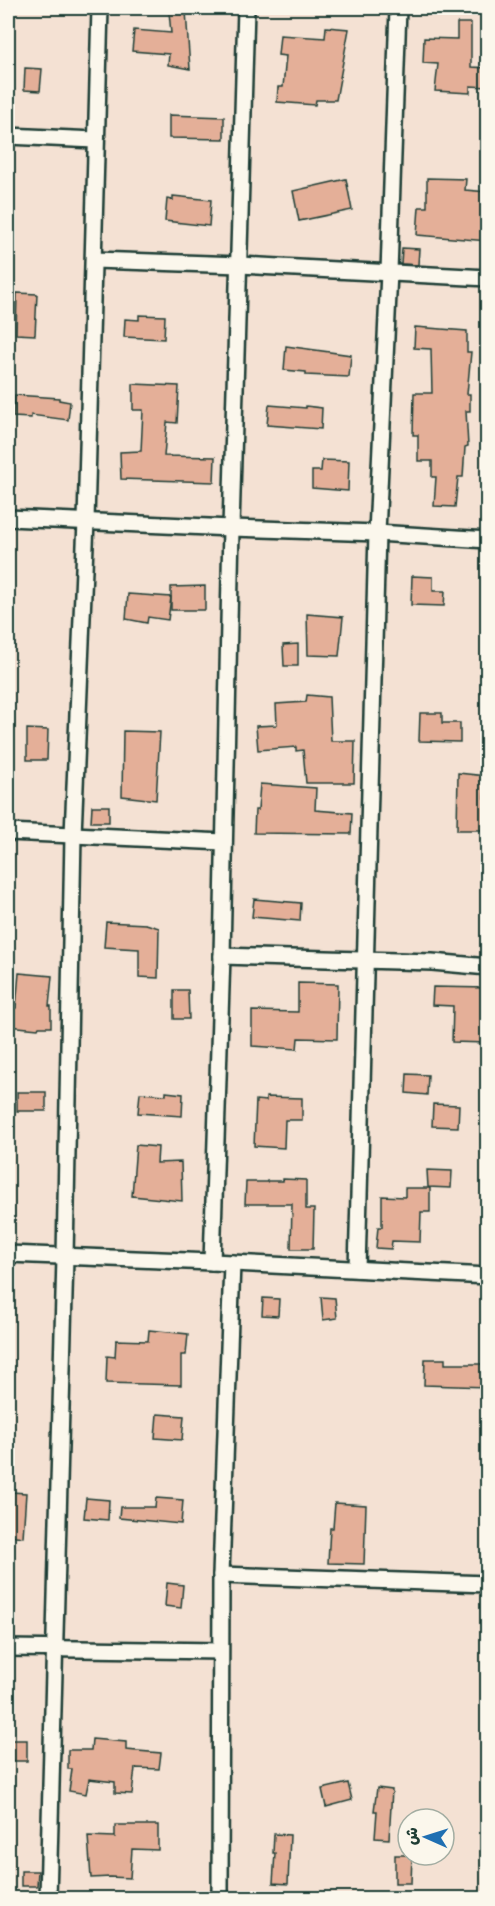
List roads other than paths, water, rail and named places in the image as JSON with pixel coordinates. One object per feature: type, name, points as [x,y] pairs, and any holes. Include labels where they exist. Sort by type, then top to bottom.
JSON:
[{"type":"street","points":[[48,1899],[65,1257],[73,835],[86,521],[100,8]]},
{"type":"street","points":[[212,1262],[246,8]]},
{"type":"street","points":[[357,1269],[377,533],[398,8]]},
{"type":"street","points":[[8,136],[95,140]]},
{"type":"street","points":[[94,260],[488,278]]},
{"type":"street","points":[[8,518],[377,533],[488,540]]},
{"type":"street","points":[[8,832],[224,842]]},
{"type":"street","points":[[222,956],[432,962],[488,967]]},
{"type":"street","points":[[8,1254],[488,1276]]},
{"type":"street","points":[[220,1899],[220,1575],[232,1263]]},
{"type":"street","points":[[220,1575],[488,1584]]},
{"type":"street","points":[[8,1648],[220,1650]]}]
